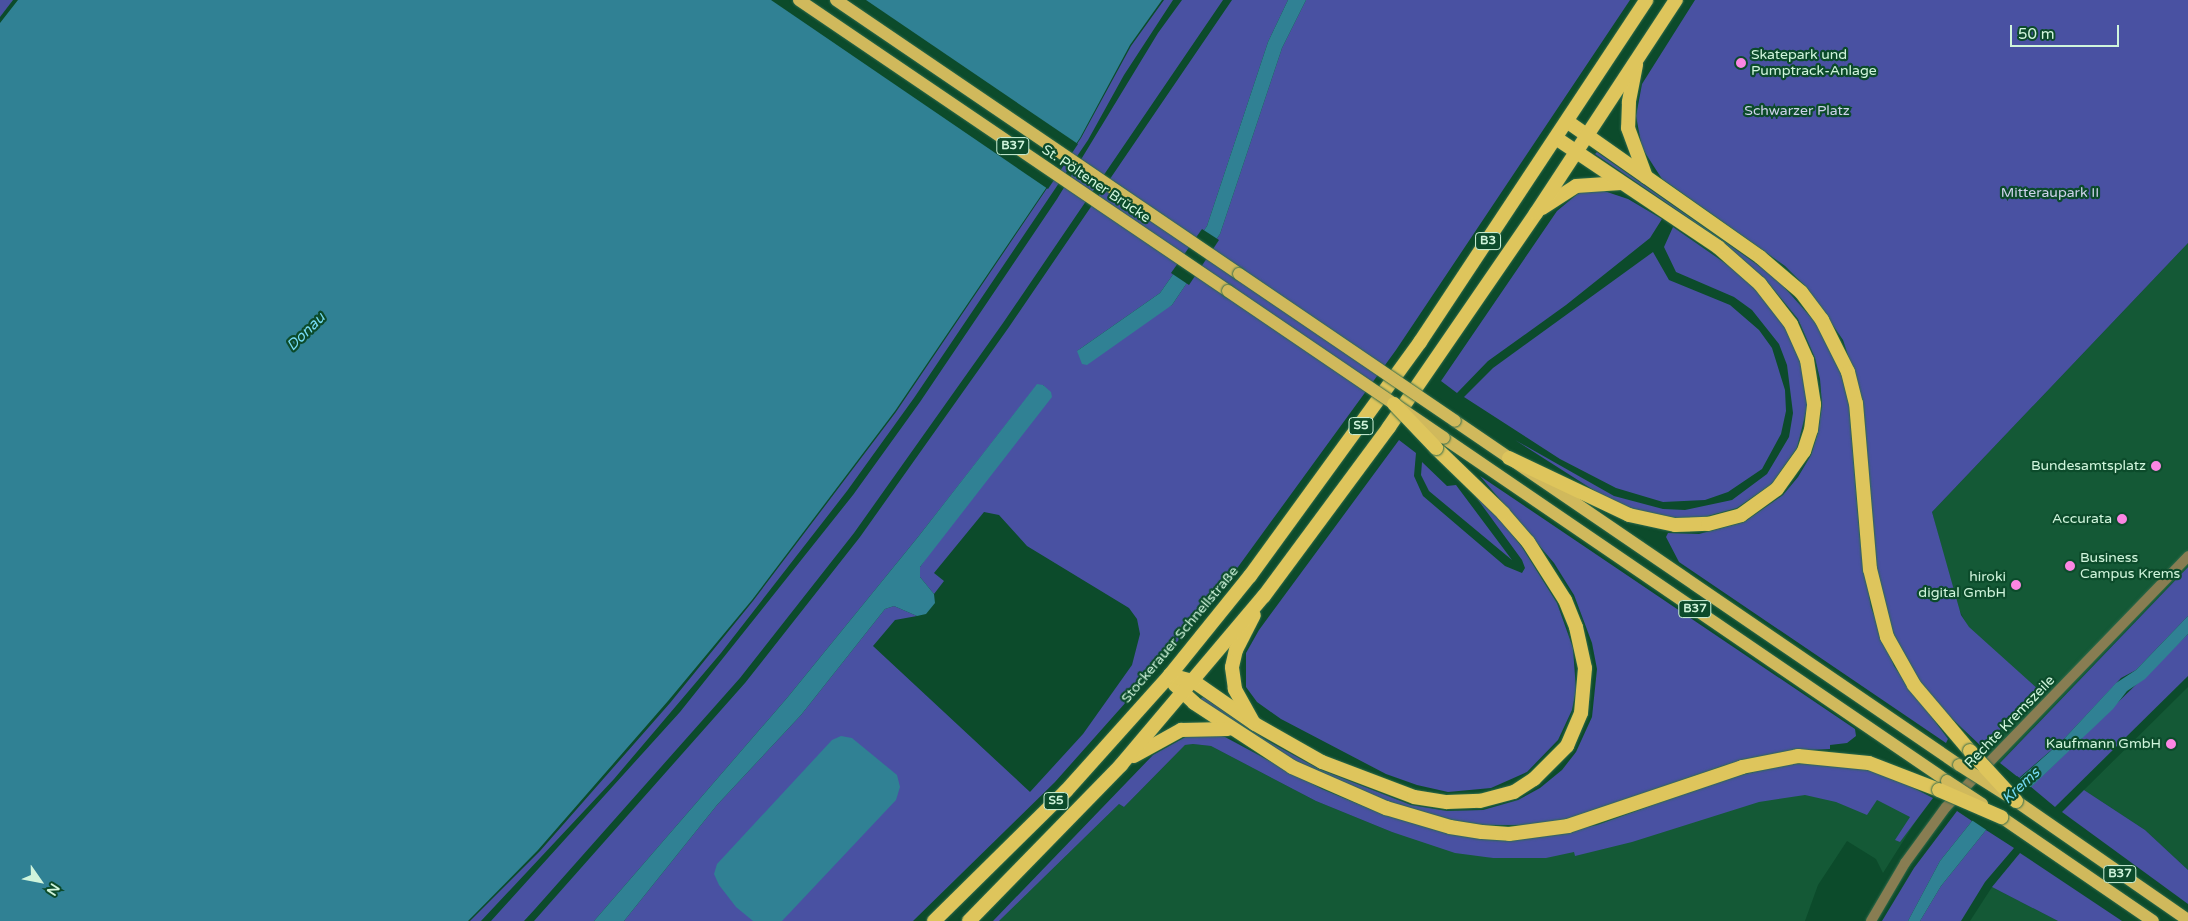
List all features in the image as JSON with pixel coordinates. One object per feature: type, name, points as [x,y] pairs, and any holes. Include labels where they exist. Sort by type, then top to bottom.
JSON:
[{"type":"highway","name":"B3","points":[[1420,342],[1557,139],[1646,0]]},
{"type":"highway","name":"B3","points":[[1439,355],[1536,213],[1676,0]]},
{"type":"highway","points":[[1638,58],[1629,102],[1628,128],[1646,178]]},
{"type":"highway","points":[[1568,122],[1779,272],[1801,292],[1836,344],[1856,404],[1870,569],[1887,637],[1914,685],[1970,752],[2016,802]]},
{"type":"highway","points":[[1509,458],[1629,515],[1690,526],[1724,521],[1759,504],[1778,489],[1804,451],[1814,404],[1813,380],[1801,343],[1787,318],[1740,264],[1557,139]]},
{"type":"highway","points":[[1536,213],[1576,186],[1622,183]]},
{"type":"highway","name":"Stockerauer Schnellstraße","points":[[934,921],[1066,790],[1170,675],[1301,509],[1420,342]]},
{"type":"highway","name":"S5","points":[[969,921],[1121,764],[1264,596],[1439,355]]},
{"type":"highway","points":[[1170,675],[1193,681],[1255,724],[1353,776],[1414,797],[1447,802],[1480,801],[1514,792],[1553,763],[1566,746],[1581,713],[1585,668],[1576,627],[1565,600],[1546,568],[1504,513],[1440,443],[1394,404]]},
{"type":"highway","points":[[1255,724],[1235,689],[1232,667],[1236,650],[1264,596]]},
{"type":"highway","points":[[1170,675],[1182,694],[1229,729],[1292,767],[1357,798],[1418,819],[1482,832],[1509,834],[1568,826],[1742,767],[1798,756],[1869,763],[1943,785],[2001,817]]},
{"type":"highway","points":[[1121,764],[1181,730],[1229,729]]},
{"type":"main road","name":"St. Pöltener Brücke","points":[[798,0],[1394,404]]},
{"type":"main road","name":"St. Pöltener Brücke","points":[[836,0],[1509,458]]},
{"type":"main road","name":"B37","points":[[1440,443],[1943,785]]},
{"type":"main road","name":"B37","points":[[1509,458],[2188,920]]},
{"type":"main road","name":"B37","points":[[2001,817],[2153,921]]},
{"type":"street","name":"Rechte Kremszeile","points":[[1871,921],[1905,863],[1946,807],[2188,556]]},
{"type":"shaded area","name":"Business Campus Krems","points":[[2188,243],[2188,567],[2000,763],[1982,747],[2015,716],[1955,602],[1932,512]]},
{"type":"shaded area","points":[[2188,687],[2188,870],[2145,830],[2084,790]]},
{"type":"shaded area","points":[[1185,745],[1211,746],[1316,801],[1392,832],[1493,858],[1755,795],[1854,789],[1919,816],[1883,873],[1876,859],[1847,841],[1818,885],[1805,921],[999,921],[1119,804],[1124,807]]},
{"type":"shaded area","points":[[1992,887],[2058,921],[1970,921]]},
{"type":"green space","points":[[0,0],[13,0],[0,17]]},
{"type":"green space","points":[[1164,0],[1173,0],[1124,75],[1088,140],[914,398],[847,491],[721,653],[614,779],[481,921],[470,921],[540,851],[670,703],[753,601],[896,412],[1081,138],[1131,46]]},
{"type":"green space","points":[[1182,0],[1223,0],[1003,323],[854,533],[740,678],[524,921],[491,921],[680,712],[853,495],[920,402],[1057,199],[1158,33]]},
{"type":"green space","points":[[1232,0],[1288,0],[1268,42],[1207,226],[1160,293],[1077,351],[1172,305],[1220,234],[1282,48],[1306,0],[1630,0],[1396,350],[1238,567],[1151,674],[1055,782],[913,921],[624,921],[717,805],[801,715],[885,609],[894,606],[917,616],[895,620],[873,646],[1030,792],[1083,734],[1132,665],[1140,634],[1137,619],[1129,608],[1027,546],[999,515],[984,512],[934,573],[944,581],[934,594],[920,577],[920,567],[931,551],[1051,397],[1043,385],[1037,385],[918,537],[787,698],[594,921],[534,921],[745,683],[860,537],[1009,327]]},
{"type":"green space","points":[[1695,0],[2188,0],[2188,243],[1932,512],[1961,615],[1969,627],[2040,691],[1982,747],[1945,712],[1919,681],[1893,635],[1876,568],[1863,402],[1843,340],[1807,288],[1785,266],[1662,179],[1642,148],[1636,116],[1642,84]]},
{"type":"green space","points":[[1597,152],[1775,277],[1817,324],[1841,373],[1849,405],[1860,539],[1871,607],[1894,666],[1948,739],[1946,743],[1679,562],[1666,537],[1668,533],[1699,534],[1744,522],[1783,495],[1798,477],[1811,455],[1818,432],[1822,405],[1820,379],[1815,358],[1798,319],[1765,279],[1722,241],[1595,154]]},
{"type":"green space","points":[[1601,190],[1628,199],[1662,219],[1650,238],[1566,305],[1488,361],[1457,393],[1441,381],[1557,211],[1581,191]]},
{"type":"green space","points":[[1673,227],[1735,270],[1755,288],[1786,327],[1802,362],[1808,404],[1797,448],[1772,484],[1737,508],[1697,519],[1676,518],[1632,509],[1606,498],[1515,440],[1614,496],[1663,509],[1685,510],[1732,500],[1767,474],[1789,437],[1793,413],[1787,365],[1779,344],[1752,310],[1734,297],[1676,272],[1664,247]]},
{"type":"green space","points":[[1653,252],[1669,280],[1730,305],[1759,330],[1772,348],[1785,390],[1786,411],[1781,434],[1762,469],[1728,492],[1705,500],[1663,502],[1616,488],[1560,459],[1464,397],[1493,368]]},
{"type":"green space","points":[[1399,440],[1416,453],[1414,476],[1423,496],[1505,566],[1522,573],[1525,568],[1522,560],[1473,493],[1499,518],[1522,547],[1557,603],[1573,648],[1576,690],[1572,710],[1558,740],[1527,772],[1491,788],[1448,792],[1417,785],[1386,774],[1281,719],[1257,702],[1246,687],[1246,653],[1259,630]]},
{"type":"green space","points":[[1422,462],[1447,486],[1456,485],[1512,560],[1429,491],[1421,475]]},
{"type":"green space","points":[[1480,476],[1855,729],[1856,736],[1847,743],[1830,745],[1830,749],[1787,751],[1723,766],[1566,820],[1538,825],[1483,825],[1451,820],[1388,803],[1295,761],[1200,699],[1203,697],[1266,740],[1319,769],[1411,805],[1447,811],[1483,810],[1518,800],[1540,788],[1562,770],[1576,752],[1592,717],[1597,669],[1592,643],[1574,595],[1554,563]]},
{"type":"green space","points":[[2188,567],[2188,616],[2136,670],[2121,678],[2063,740],[2019,778],[2000,763]]},
{"type":"green space","points":[[2188,634],[2188,676],[2055,807],[2031,787]]},
{"type":"green space","points":[[1191,734],[1214,734],[1225,737],[1322,789],[1385,815],[1448,833],[1509,839],[1539,837],[1597,825],[1728,778],[1788,764],[1819,763],[1868,769],[1900,781],[1933,798],[1900,842],[1895,840],[1910,817],[1877,800],[1867,815],[1836,802],[1805,795],[1759,802],[1632,842],[1575,856],[1574,852],[1546,858],[1493,858],[1455,853],[1392,832],[1316,801],[1211,746],[1185,745],[1124,807],[1119,804],[999,921],[993,921],[1153,755]]},
{"type":"green space","points":[[2084,790],[2145,830],[2188,870],[2188,904],[2062,812]]},
{"type":"green space","points":[[1957,811],[1972,821],[1940,861],[1908,921],[1882,921],[1914,868]]},
{"type":"green space","points":[[1986,830],[2014,848],[1985,882],[1961,921],[1920,921],[1941,886]]},
{"type":"green space","points":[[2020,853],[2122,921],[2058,921],[1992,887]]},
{"type":"water","name":"Donau","points":[[18,0],[1162,0],[1130,45],[1080,138],[895,411],[752,600],[668,701],[538,850],[468,921],[0,921],[0,23]]},
{"type":"water","points":[[1288,0],[1306,0],[1282,48],[1220,234],[1172,305],[1087,365],[1082,364],[1077,351],[1160,293],[1207,226],[1268,42]]},
{"type":"water","points":[[1037,384],[1043,385],[1051,392],[1052,397],[920,567],[920,577],[934,594],[935,603],[926,614],[917,616],[894,606],[885,609],[801,715],[717,805],[624,921],[594,921],[787,698],[918,537]]},
{"type":"water","name":"Krems","points":[[2188,616],[2188,634],[2145,679],[2127,691],[2113,709],[1986,830],[1941,886],[1920,921],[1908,921],[1940,861],[1972,821],[2063,740],[2116,683],[2136,670]]},
{"type":"water","points":[[841,736],[852,738],[897,775],[900,787],[896,800],[782,921],[753,921],[736,907],[719,885],[714,874],[717,864],[832,740]]},
{"type":"pier","points":[[771,0],[866,0],[1078,144],[1048,189]]},
{"type":"pier","points":[[1202,229],[1219,240],[1189,285],[1171,273]]},
{"type":"pier","points":[[2017,776],[2033,789],[1988,831],[1970,819]]},
{"type":"place","name":"Skatepark und Pumptrack-Anlage","points":[[1741,63]]},
{"type":"place","name":"Bundesamtsplatz","points":[[2156,466]]},
{"type":"place","name":"Accurata","points":[[2122,519]]},
{"type":"place","name":"Business Campus Krems","points":[[2070,566]]},
{"type":"place","name":"hiroki digital GmbH","points":[[2016,585]]},
{"type":"place","name":"Kaufmann GmbH","points":[[2171,744]]},
{"type":"park label","name":"Schwarzer Platz","points":[[1797,111]]},
{"type":"park label","name":"Mitteraupark II","points":[[2050,193]]}]
